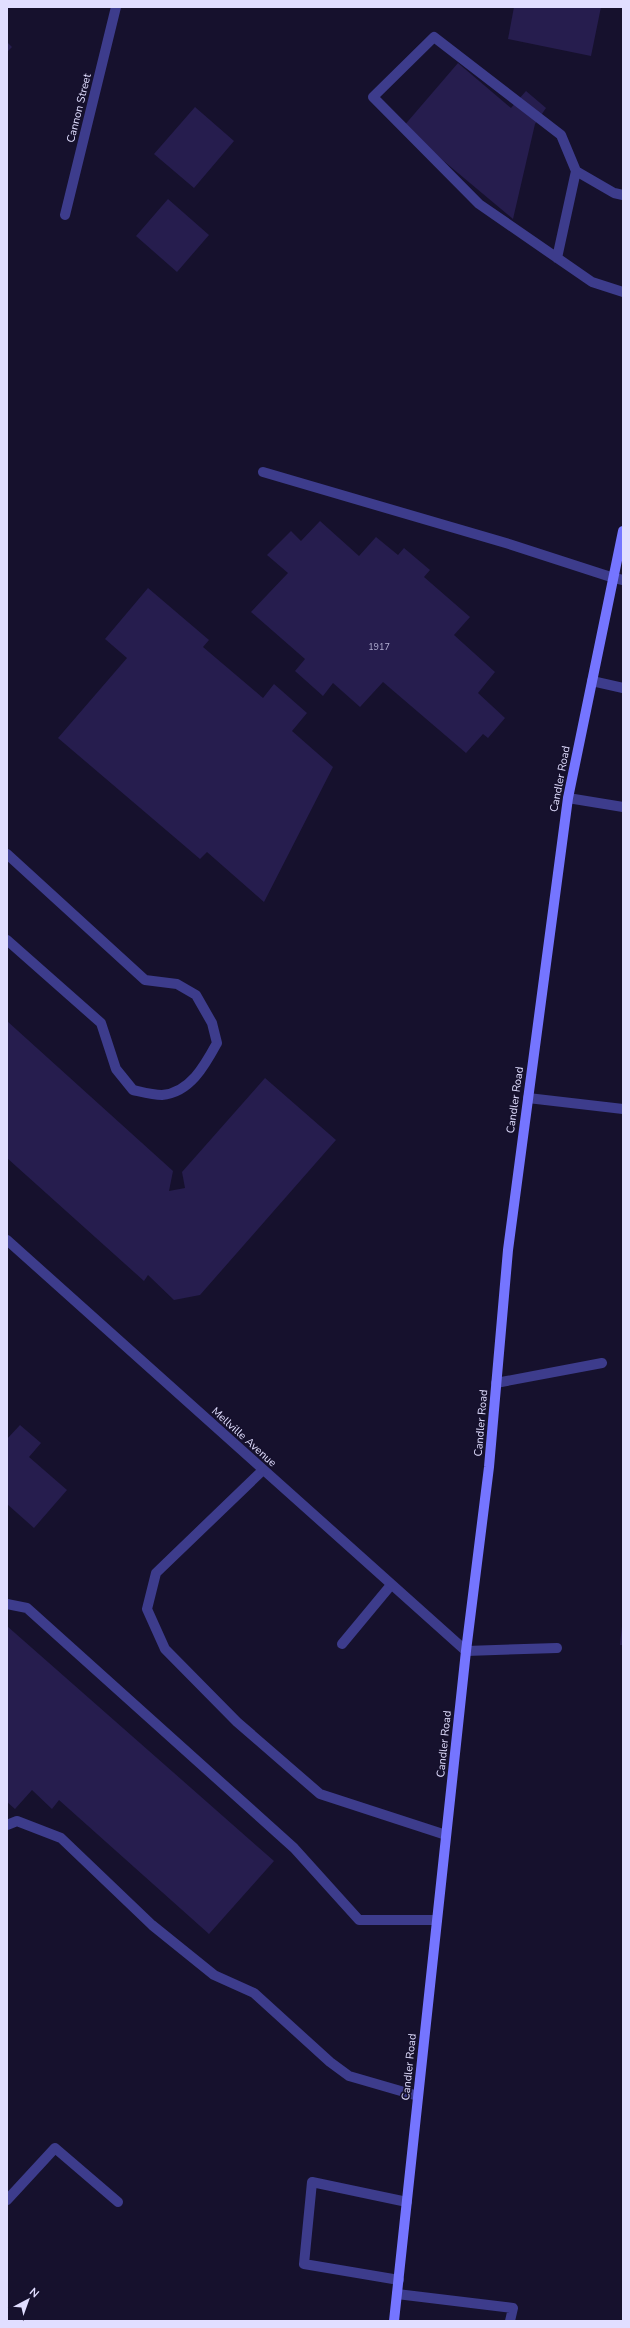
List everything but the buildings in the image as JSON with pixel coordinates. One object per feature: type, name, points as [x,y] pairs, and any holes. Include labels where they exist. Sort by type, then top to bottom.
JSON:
[{"type":"main road","name":"Candler Road","points":[[394,2321],[466,1651],[489,1467],[508,1250],[568,798],[592,681],[618,579],[623,532]]},
{"type":"street","name":"Cannon Street","points":[[65,215],[116,7]]},
{"type":"street","points":[[557,258],[576,171],[561,135],[434,37],[373,97],[479,204],[557,258],[592,282],[623,292]]},
{"type":"street","points":[[576,171],[614,193],[623,195]]},
{"type":"street","points":[[263,472],[509,544],[618,579]]},
{"type":"street","points":[[592,681],[623,688]]},
{"type":"street","points":[[568,798],[623,807]]},
{"type":"street","points":[[7,854],[145,980],[177,984],[196,995],[212,1023],[216,1043],[204,1066],[188,1086],[162,1095],[133,1090],[116,1069],[101,1023],[7,940]]},
{"type":"street","points":[[528,1098],[623,1109]]},
{"type":"street","name":"Mellville Avenue","points":[[7,1240],[466,1651]]},
{"type":"street","points":[[496,1383],[602,1364]]},
{"type":"street","points":[[263,1470],[156,1573],[147,1609],[165,1649],[236,1722],[320,1794],[446,1835]]},
{"type":"street","points":[[342,1644],[391,1585]]},
{"type":"street","points":[[7,1604],[27,1608],[294,1848],[359,1920],[437,1920]]},
{"type":"street","points":[[466,1651],[557,1648]]},
{"type":"street","points":[[7,1825],[17,1821],[61,1838],[152,1925],[214,1975],[254,1993],[330,2062],[349,2076],[418,2096]]},
{"type":"street","points":[[7,2200],[55,2148],[118,2202]]},
{"type":"street","points":[[399,2280],[304,2264],[312,2182],[407,2202]]},
{"type":"street","points":[[397,2294],[513,2308],[510,2321]]}]
